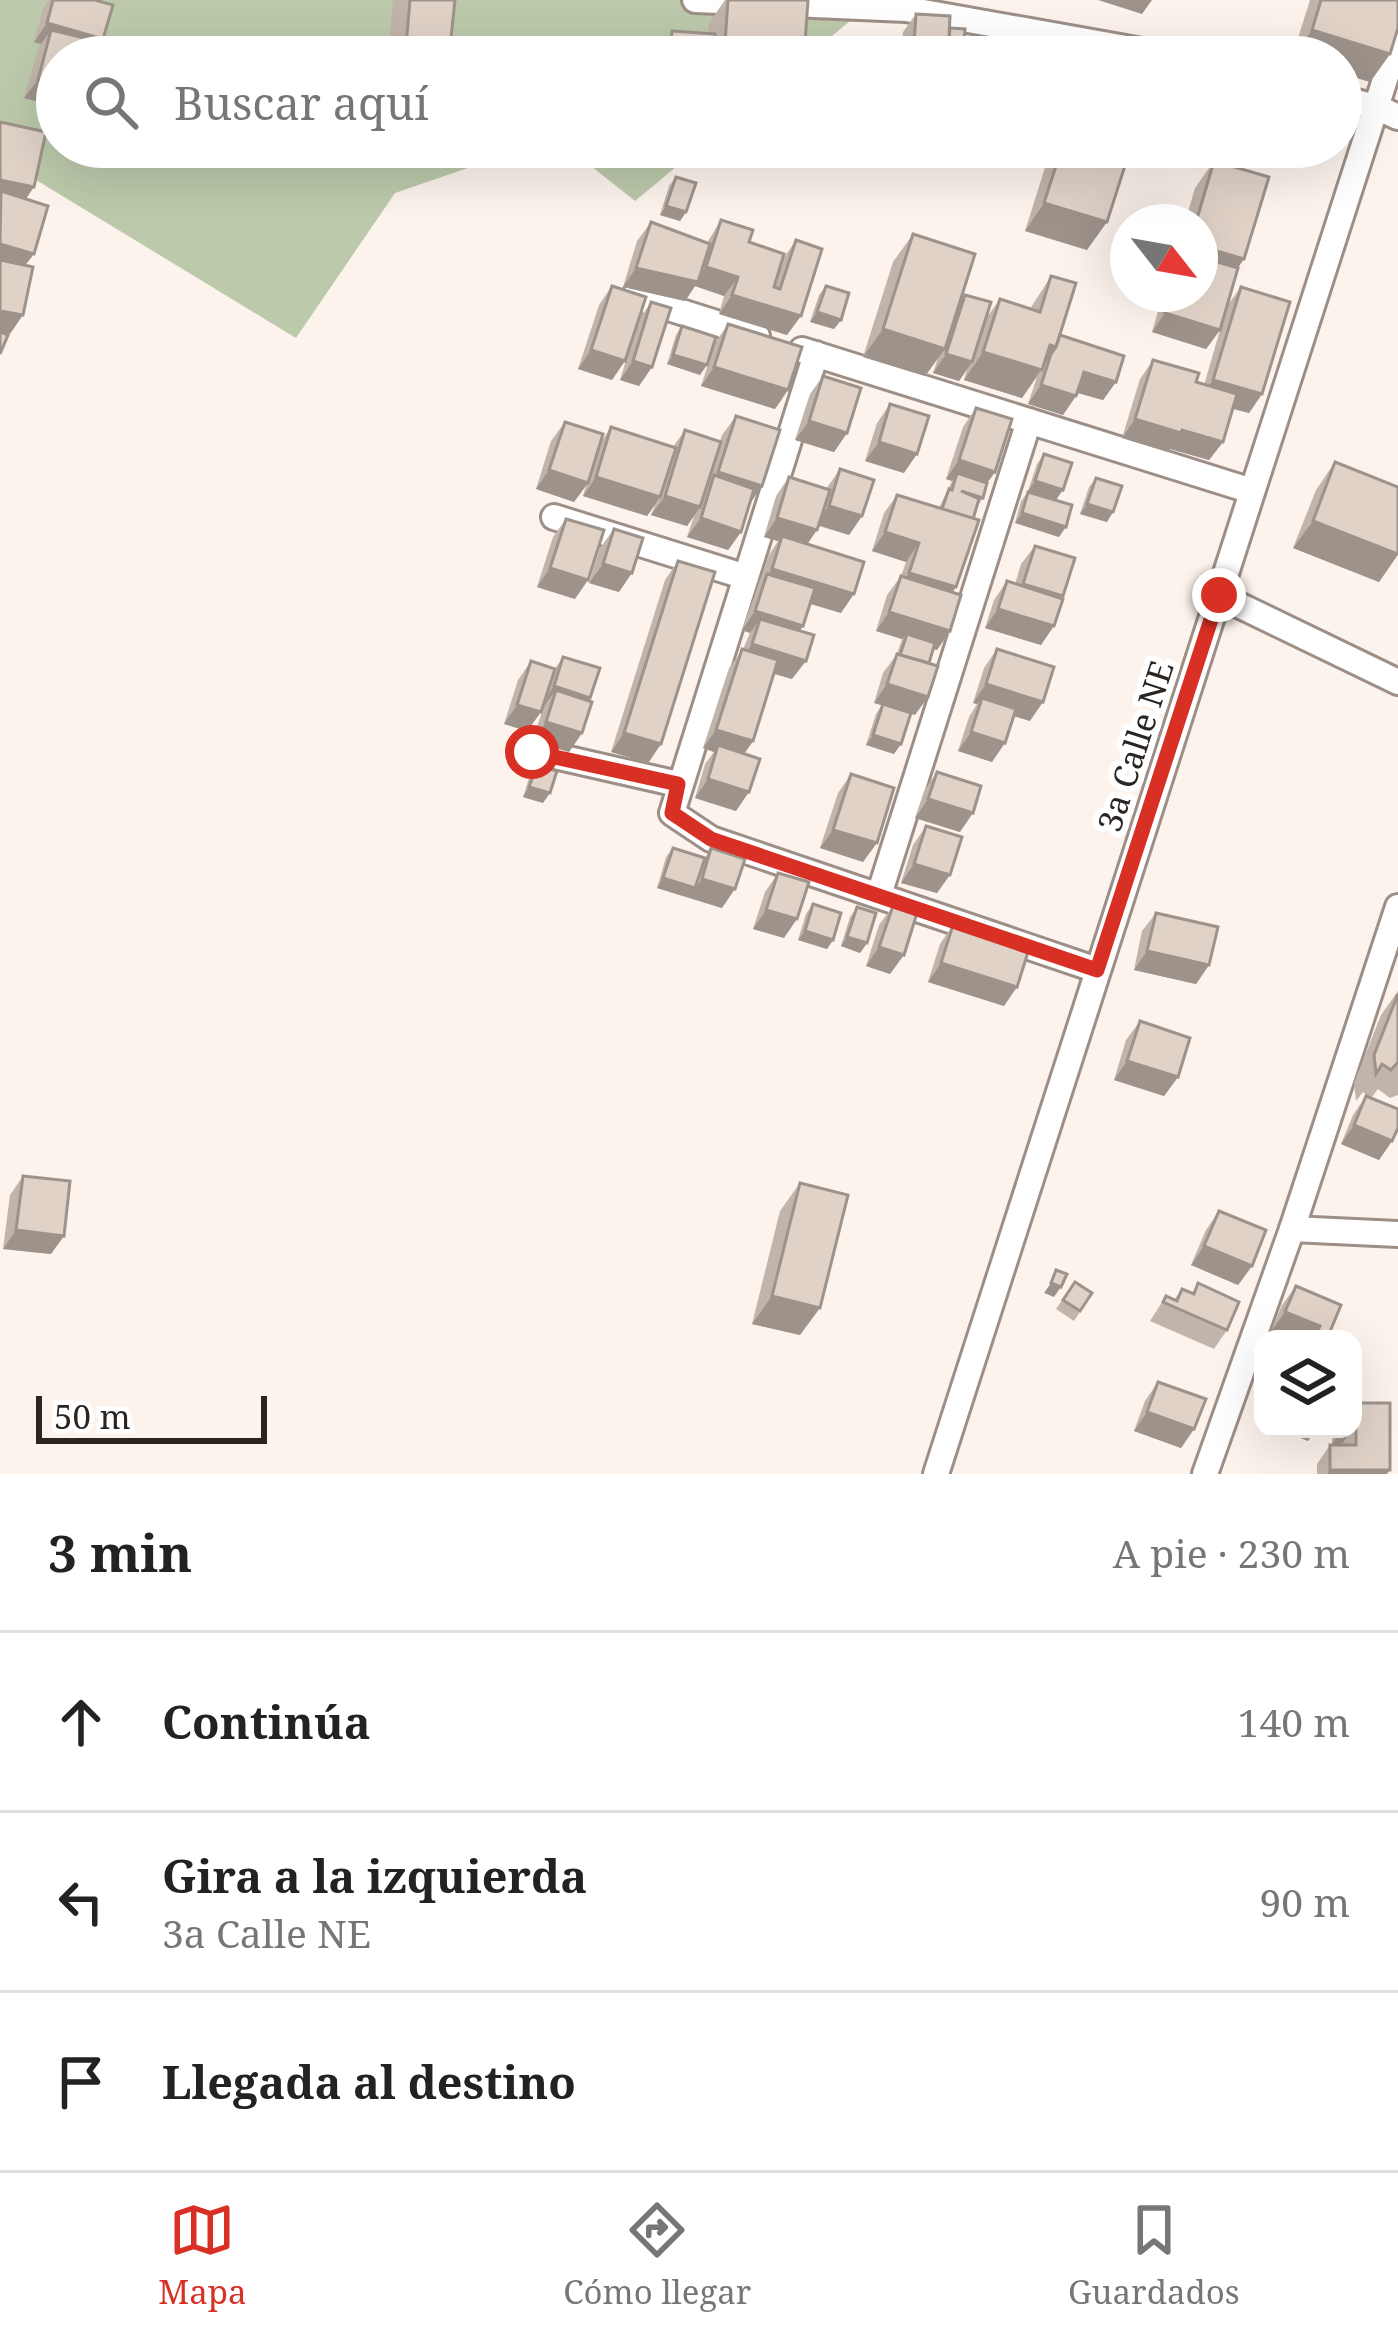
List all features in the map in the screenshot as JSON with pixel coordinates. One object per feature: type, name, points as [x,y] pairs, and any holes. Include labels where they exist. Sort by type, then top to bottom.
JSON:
[{"type":"street","points":[[694,0],[906,5],[1067,36]]},
{"type":"street","name":"3a Calle NE","points":[[936,1474],[1252,491],[1387,112],[1398,39]]},
{"type":"street","points":[[634,297],[1252,491]]},
{"type":"street","points":[[816,355],[672,813],[711,839],[1097,970]]},
{"type":"street","points":[[879,895],[1028,421]]},
{"type":"street","points":[[554,517],[746,577]]},
{"type":"street","points":[[1219,595],[1398,682]]},
{"type":"street","points":[[532,752],[678,784]]},
{"type":"street","points":[[1205,1474],[1398,907]]},
{"type":"street","points":[[1292,1229],[1398,1234]]},
{"type":"green space","points":[[0,0],[875,0],[832,36],[36,36],[36,168],[468,168],[395,193],[296,338],[0,158]]},
{"type":"green space","points":[[593,168],[675,168],[635,201]]},
{"type":"building","points":[[53,0],[113,5],[104,36],[47,23]]},
{"type":"building","points":[[410,0],[455,0],[451,36],[407,36]]},
{"type":"building","points":[[728,0],[808,0],[805,36],[725,36]]},
{"type":"building","points":[[1321,0],[1398,0],[1398,28],[1390,54],[1362,45],[1362,36],[1332,36],[1312,30]]},
{"type":"building","points":[[916,14],[950,16],[949,36],[914,36]]},
{"type":"building","points":[[950,28],[965,29],[964,36],[949,36]]},
{"type":"building","points":[[672,31],[715,34],[715,36],[672,36]]},
{"type":"building","points":[[0,122],[36,130],[34,187],[0,180]]},
{"type":"building","points":[[1055,168],[1124,168],[1107,222],[1044,203]]},
{"type":"building","points":[[1212,168],[1238,168],[1269,177],[1244,259],[1218,251],[1218,204],[1201,204]]},
{"type":"building","points":[[676,177],[696,183],[686,212],[666,206]]},
{"type":"building","points":[[1,191],[48,206],[34,254],[0,244]]},
{"type":"building","points":[[721,220],[753,230],[749,242],[784,254],[774,287],[780,289],[796,240],[822,249],[801,316],[732,295],[738,277],[706,267]]},
{"type":"building","points":[[651,222],[710,244],[698,282],[636,268]]},
{"type":"building","points":[[913,234],[975,254],[945,349],[883,329]]},
{"type":"building","points":[[0,260],[33,267],[23,315],[0,311]]},
{"type":"building","points":[[1218,262],[1238,268],[1220,330],[1165,313],[1218,312]]},
{"type":"building","points":[[1051,276],[1076,283],[1056,347],[1050,345],[1042,370],[983,352],[1000,299],[1040,312]]},
{"type":"building","points":[[612,286],[646,297],[625,361],[591,350]]},
{"type":"building","points":[[826,286],[849,293],[841,320],[817,312]]},
{"type":"building","points":[[1241,287],[1290,302],[1262,394],[1213,380]]},
{"type":"building","points":[[965,295],[991,302],[972,362],[946,354]]},
{"type":"building","points":[[651,302],[671,308],[652,367],[633,361]]},
{"type":"building","points":[[728,324],[802,347],[788,390],[714,367]]},
{"type":"building","points":[[682,326],[716,337],[707,365],[673,355]]},
{"type":"building","points":[[1060,335],[1124,356],[1116,382],[1084,372],[1076,396],[1041,385]]},
{"type":"building","points":[[1153,360],[1199,373],[1196,382],[1237,394],[1223,442],[1135,419]]},
{"type":"building","points":[[823,376],[861,388],[847,433],[809,421]]},
{"type":"building","points":[[890,404],[929,416],[917,454],[879,442]]},
{"type":"building","points":[[976,408],[1012,419],[995,472],[959,460]]},
{"type":"building","points":[[736,416],[780,430],[762,486],[718,472]]},
{"type":"building","points":[[565,422],[603,434],[588,483],[549,470]]},
{"type":"building","points":[[611,427],[676,448],[660,497],[596,477]]},
{"type":"building","points":[[685,430],[721,442],[700,507],[665,496]]},
{"type":"building","points":[[1044,454],[1072,463],[1063,490],[1035,481]]},
{"type":"building","points":[[1335,462],[1398,487],[1398,554],[1313,521]]},
{"type":"building","points":[[840,469],[874,480],[862,516],[829,506]]},
{"type":"building","points":[[957,473],[987,483],[983,498],[961,491],[979,499],[973,519],[942,509]]},
{"type":"building","points":[[714,475],[754,489],[741,532],[701,518]]},
{"type":"building","points":[[789,477],[830,490],[817,530],[777,518]]},
{"type":"building","points":[[1096,478],[1122,486],[1113,512],[1087,504]]},
{"type":"building","points":[[1028,492],[1072,505],[1066,527],[1022,513]]},
{"type":"building","points":[[897,495],[979,520],[956,587],[909,573],[919,543],[885,532]]},
{"type":"building","points":[[566,519],[604,530],[588,580],[550,568]]},
{"type":"building","points":[[614,529],[643,538],[632,573],[603,564]]},
{"type":"building","points":[[782,536],[864,562],[854,594],[772,569]]},
{"type":"building","points":[[1035,546],[1075,558],[1063,596],[1023,584]]},
{"type":"building","points":[[678,561],[715,572],[661,744],[624,733]]},
{"type":"building","points":[[767,574],[815,588],[803,626],[755,611]]},
{"type":"building","points":[[901,576],[961,595],[950,631],[889,612]]},
{"type":"building","points":[[1007,581],[1063,599],[1054,626],[998,609]]},
{"type":"building","points":[[760,619],[814,635],[806,661],[752,644]]},
{"type":"building","points":[[907,634],[935,643],[929,663],[900,655]]},
{"type":"building","points":[[742,649],[778,660],[753,741],[716,730]]},
{"type":"building","points":[[997,649],[1054,667],[1043,702],[986,684]]},
{"type":"building","points":[[897,654],[938,666],[928,697],[887,684]]},
{"type":"building","points":[[563,657],[600,668],[590,698],[554,686]]},
{"type":"building","points":[[531,661],[555,669],[541,712],[517,705]]},
{"type":"building","points":[[556,690],[592,702],[582,733],[546,722]]},
{"type":"building","points":[[982,698],[1016,709],[1005,743],[971,732]]},
{"type":"building","points":[[883,704],[911,713],[901,744],[873,735]]},
{"type":"building","points":[[718,745],[760,759],[749,792],[708,779]]},
{"type":"building","points":[[537,765],[557,771],[550,793],[529,787]]},
{"type":"building","points":[[937,772],[981,786],[973,813],[928,799]]},
{"type":"building","points":[[851,774],[894,788],[877,843],[833,830]]},
{"type":"building","points":[[926,826],[962,837],[950,875],[914,864]]},
{"type":"building","points":[[673,848],[705,858],[695,888],[663,878]]},
{"type":"building","points":[[711,848],[745,859],[735,889],[702,879]]},
{"type":"building","points":[[778,873],[809,882],[797,919],[766,910]]},
{"type":"building","points":[[813,904],[841,913],[833,940],[805,931]]},
{"type":"building","points":[[893,906],[917,913],[904,955],[879,947]]},
{"type":"building","points":[[857,907],[876,913],[867,943],[847,937]]},
{"type":"building","points":[[1156,913],[1218,927],[1209,965],[1147,951]]},
{"type":"building","points":[[953,925],[1029,949],[1017,987],[941,963]]},
{"type":"building","points":[[1398,994],[1398,1062],[1391,1070],[1382,1064],[1376,1074],[1374,1055]]},
{"type":"building","points":[[1140,1021],[1190,1038],[1178,1077],[1127,1061]]},
{"type":"building","points":[[1366,1096],[1398,1109],[1392,1141],[1354,1125]]},
{"type":"building","points":[[23,1176],[70,1181],[64,1236],[16,1230]]},
{"type":"building","points":[[800,1183],[848,1195],[820,1308],[772,1296]]},
{"type":"building","points":[[1219,1211],[1266,1230],[1252,1266],[1204,1246]]},
{"type":"building","points":[[1056,1270],[1067,1274],[1061,1287],[1051,1283]]},
{"type":"building","points":[[1075,1282],[1092,1293],[1080,1311],[1063,1300]]},
{"type":"building","points":[[1198,1283],[1239,1302],[1227,1330],[1163,1302],[1166,1296],[1177,1301],[1182,1289],[1194,1294]]},
{"type":"building","points":[[1296,1286],[1341,1305],[1331,1330],[1318,1330],[1320,1326],[1285,1312]]},
{"type":"building","points":[[1158,1382],[1206,1399],[1194,1429],[1147,1412]]},
{"type":"building","points":[[1362,1403],[1390,1403],[1390,1470],[1330,1470],[1330,1445],[1356,1445],[1356,1438],[1362,1438]]},
{"type":"route","points":[[532,752],[678,784],[672,813],[711,839],[1097,970],[1219,595]]}]
